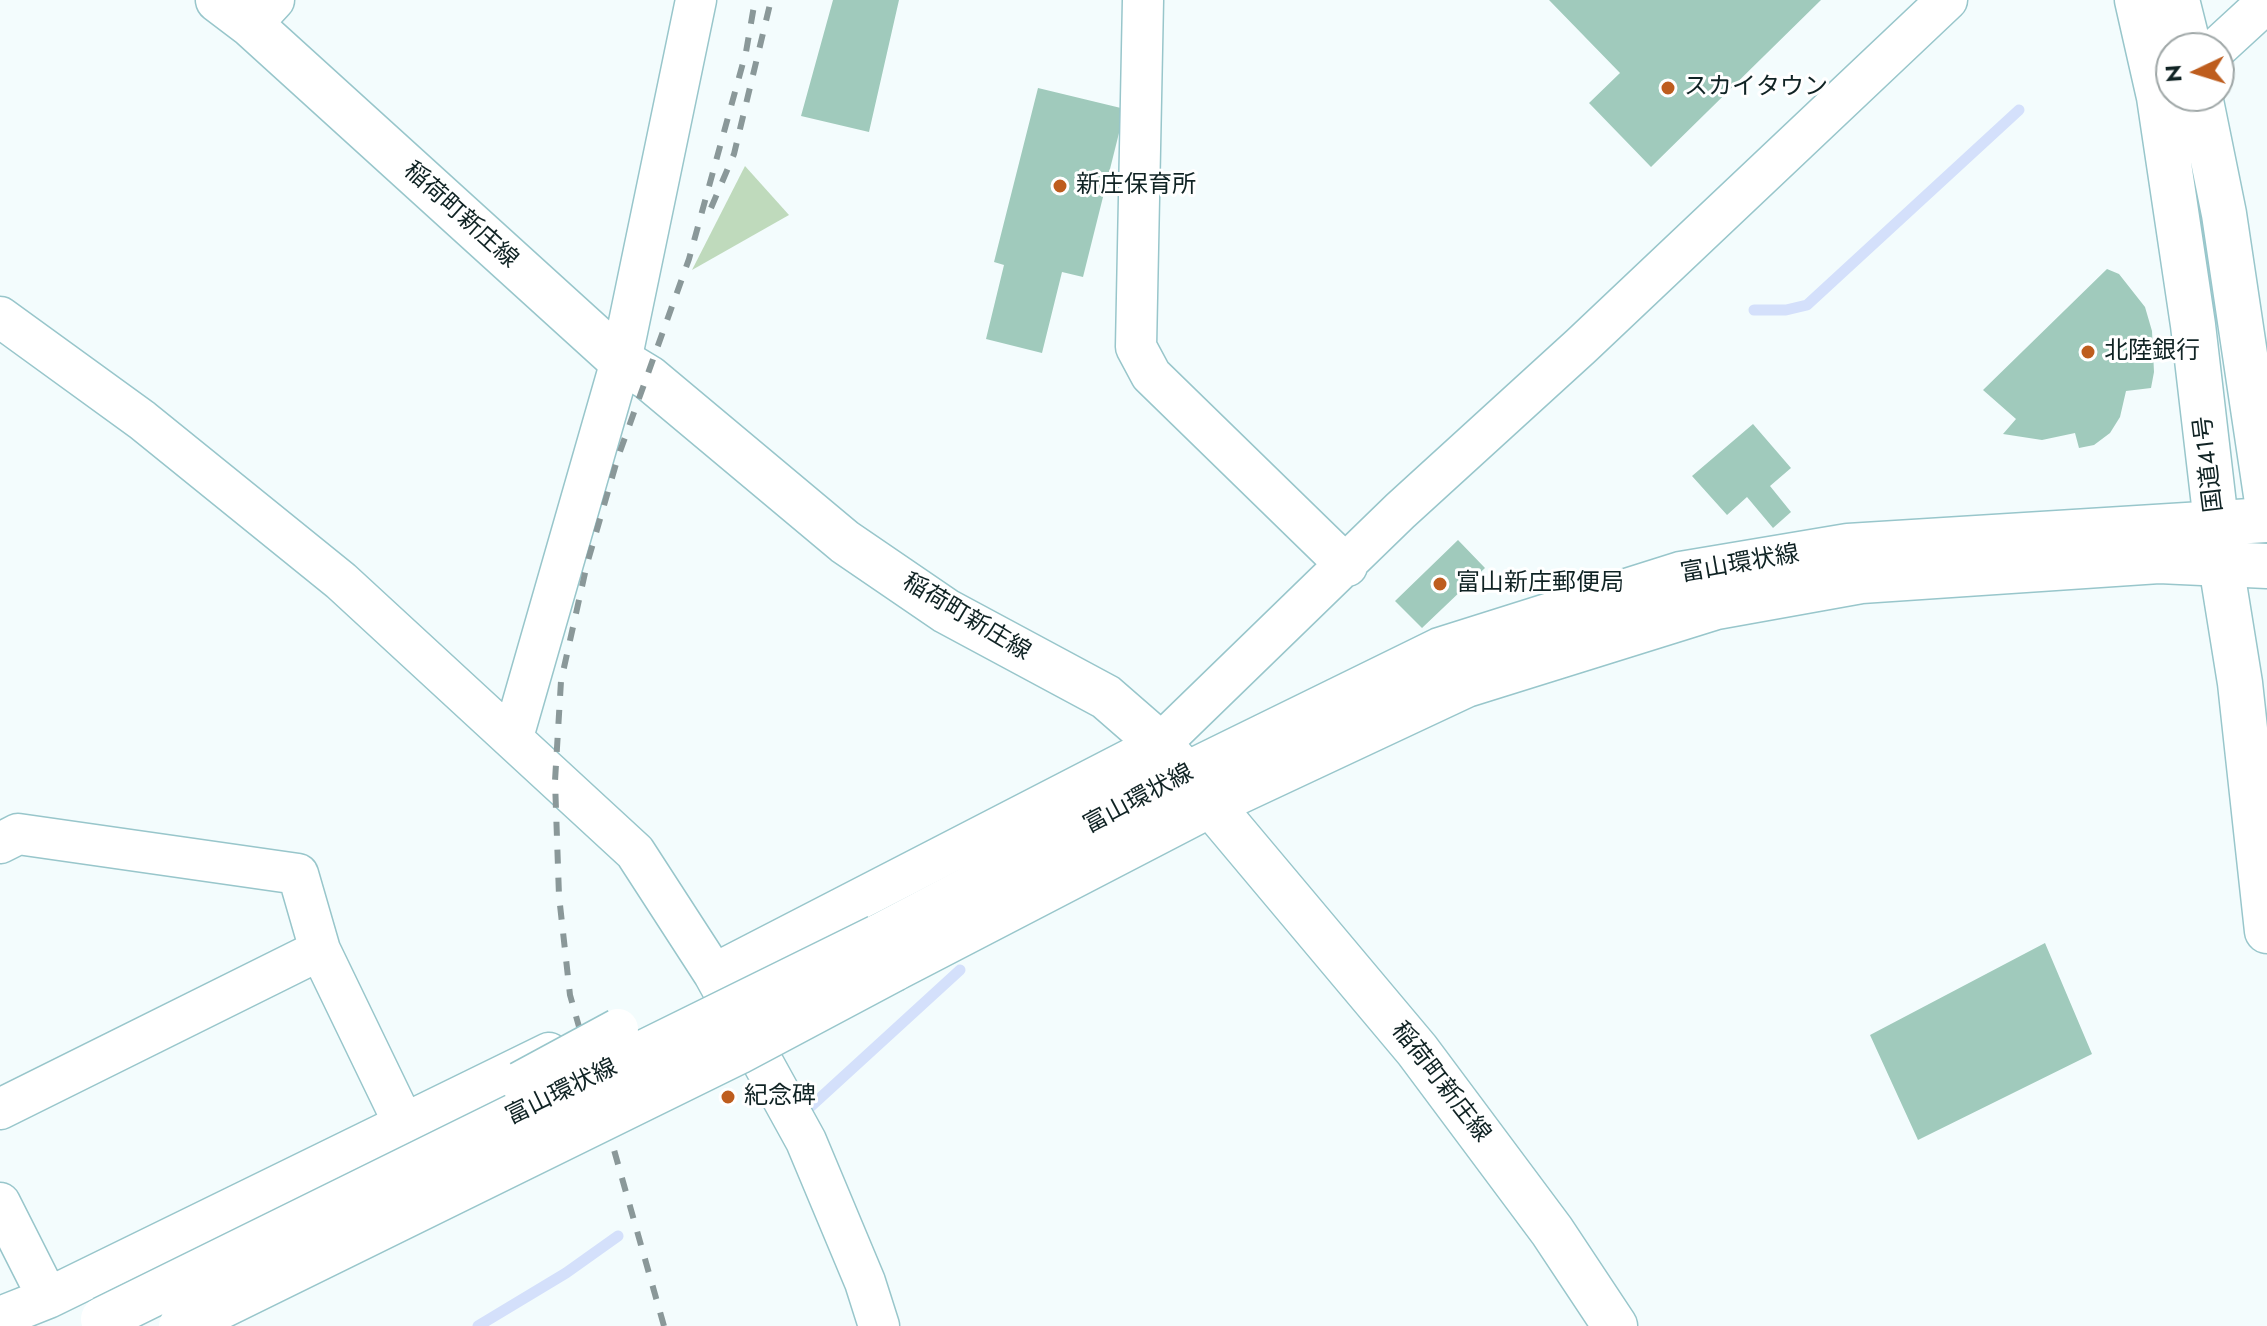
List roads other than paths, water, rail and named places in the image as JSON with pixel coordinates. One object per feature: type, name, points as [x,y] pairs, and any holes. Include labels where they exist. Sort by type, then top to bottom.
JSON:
[{"type":"main road","name":"国道41号","points":[[2137,0],[2155,42]]},
{"type":"main road","points":[[2177,0],[2185,32]]},
{"type":"main road","name":"稲荷町新庄線","points":[[248,8],[621,361],[649,378],[845,542],[946,611],[1106,697],[1186,775],[1417,1050],[1552,1231],[1615,1326]]},
{"type":"main road","name":"国道41号","points":[[2179,112],[2221,565],[2240,683],[2267,931]]},
{"type":"main road","name":"国道41号","points":[[2184,112],[2224,214],[2267,502]]},
{"type":"main road","name":"富山環状線","points":[[181,1326],[738,1052],[886,953],[1186,775],[1440,650],[1681,574],[1848,546],[2267,520]]},
{"type":"main road","name":"富山環状線","points":[[1186,775],[1716,607],[1861,581],[2159,561],[2267,566]]},
{"type":"main road","name":"富山環状線","points":[[95,1323],[886,953]]},
{"type":"street","points":[[513,737],[621,361],[696,0]]},
{"type":"street","points":[[1143,0],[1136,347],[1151,375],[1347,566]]},
{"type":"street","points":[[714,974],[1186,775],[1347,566],[1400,511],[1581,346],[1947,0]]},
{"type":"street","points":[[2234,32],[2267,2]]},
{"type":"street","points":[[0,317],[142,420],[341,581],[635,852],[714,974],[806,1141],[865,1282],[879,1326]]},
{"type":"street","points":[[0,843],[18,834],[298,874],[320,950],[404,1124]]},
{"type":"street","points":[[0,1109],[320,950]]},
{"type":"street","points":[[520,1082],[618,1029]]},
{"type":"street","points":[[0,1317],[48,1298],[556,1050]]},
{"type":"street","points":[[0,1203],[48,1298]]},
{"type":"waterway","points":[[1754,310],[1786,310],[1807,305],[2019,110]]},
{"type":"waterway","points":[[808,1109],[960,970]]},
{"type":"waterway","points":[[478,1326],[566,1273],[618,1236]]},
{"type":"railway","points":[[664,1326],[570,995],[559,896],[555,781],[561,681],[587,564],[618,457],[689,259],[746,52],[755,0]]},
{"type":"railway","points":[[711,208],[734,154],[771,0]]},
{"type":"place","name":"スカイタウン","points":[[1668,88]]},
{"type":"place","name":"新庄保育所","points":[[1060,186]]},
{"type":"place","name":"北陸銀行","points":[[2088,352]]},
{"type":"place","name":"富山新庄郵便局","points":[[1440,584]]},
{"type":"place","name":"紀念碑","points":[[728,1097]]}]
